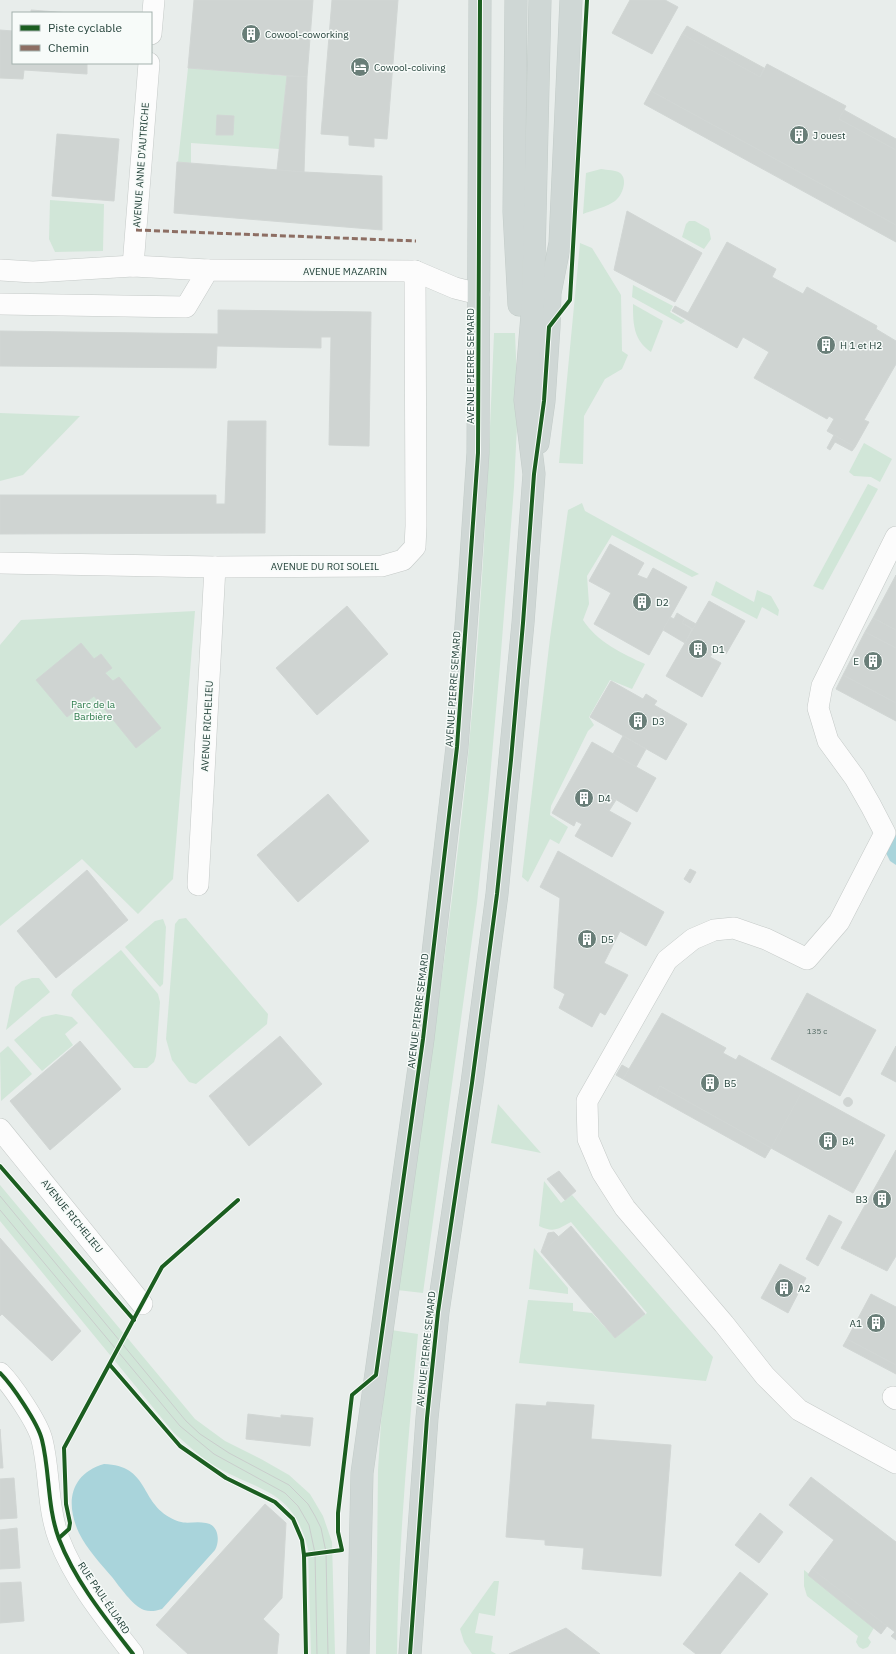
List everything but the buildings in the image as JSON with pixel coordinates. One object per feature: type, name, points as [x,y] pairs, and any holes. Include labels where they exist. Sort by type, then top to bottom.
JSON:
[{"type":"main road","name":"AVENUE PIERRE SEMARD","points":[[358,1654],[362,1473],[424,1039],[457,747],[478,453],[480,0]]},
{"type":"main road","points":[[516,0],[514,212],[525,400]]},
{"type":"main road","name":"AVENUE PIERRE SEMARD","points":[[410,1654],[427,1418],[438,1312],[473,1076],[497,894],[523,623],[534,474],[525,400],[532,303],[540,0]]},
{"type":"main road","points":[[534,474],[544,401],[550,293],[560,243],[571,0]]},
{"type":"street","points":[[152,23],[154,0]]},
{"type":"street","name":"AVENUE ANNE D'AUTRICHE","points":[[133,266],[149,64]]},
{"type":"street","name":"AVENUE MAZARIN","points":[[0,270],[33,272],[133,266],[208,270],[415,271],[454,288],[479,294]]},
{"type":"street","points":[[0,304],[186,307],[208,270]]},
{"type":"street","name":"AVENUE DU ROI SOLEIL","points":[[0,564],[216,567],[382,566],[403,560],[415,547],[416,526],[415,271]]},
{"type":"street","points":[[896,537],[822,686],[818,708],[828,741],[855,778],[872,806],[885,833],[839,922],[807,959],[766,939],[734,928],[714,930],[693,940],[667,960],[587,1101],[588,1139],[602,1172],[625,1208],[724,1324],[765,1376],[799,1410],[896,1463]]},
{"type":"street","name":"AVENUE RICHELIEU","points":[[198,885],[216,567]]},
{"type":"street","name":"AVENUE RICHELIEU","points":[[0,1129],[142,1304]]},
{"type":"street","name":"RUE PAUL ÉLUARD","points":[[0,1373],[26,1408],[42,1438],[50,1503],[59,1538],[77,1575],[106,1618],[134,1654]]},
{"type":"green space","points":[[188,68],[287,76],[279,149],[191,143],[191,163],[178,162]]},
{"type":"green space","points":[[601,169],[620,173],[624,179],[624,187],[618,198],[612,203],[583,214],[586,173]]},
{"type":"green space","points":[[50,200],[104,204],[103,251],[55,252],[49,239]]},
{"type":"green space","points":[[689,221],[695,221],[709,229],[711,239],[704,249],[682,237],[686,224]]},
{"type":"green space","points":[[580,243],[592,248],[621,295],[622,351],[628,355],[622,369],[605,379],[584,416],[583,464],[559,463]]},
{"type":"green space","points":[[633,285],[673,306],[670,312],[685,321],[681,324],[632,297]]},
{"type":"green space","points":[[633,304],[663,321],[651,352],[637,337],[633,318]]},
{"type":"green space","points":[[494,333],[515,333],[518,405],[514,487],[489,789],[477,903],[423,1293],[397,1290],[443,969],[466,777],[476,666],[483,555]]},
{"type":"green space","points":[[0,413],[80,416],[23,475],[0,481]]},
{"type":"green space","points":[[864,443],[892,459],[880,482],[871,477],[854,476],[849,472]]},
{"type":"green space","points":[[868,484],[878,489],[823,590],[813,586]]},
{"type":"green space","points":[[582,503],[585,511],[699,574],[692,577],[612,535],[587,576],[589,604],[583,620],[603,641],[645,664],[632,689],[610,680],[589,717],[594,725],[588,731],[551,806],[550,815],[568,827],[559,844],[550,839],[528,882],[522,877],[550,638],[568,510]]},
{"type":"green space","points":[[716,581],[754,602],[757,590],[771,596],[779,610],[778,616],[762,607],[757,619],[711,595]]},
{"type":"green space","name":"Parc de la Barbière","points":[[195,611],[173,879],[138,914],[82,859],[0,926],[0,645],[21,620]]},
{"type":"green space","points":[[186,918],[268,1014],[267,1024],[196,1084],[189,1082],[172,1060],[166,1039],[175,924],[179,919]]},
{"type":"green space","points":[[163,919],[166,927],[163,984],[160,987],[125,947],[155,921]]},
{"type":"green space","points":[[121,950],[158,994],[160,1002],[156,1056],[154,1062],[147,1068],[134,1068],[71,995],[73,990]]},
{"type":"green space","points":[[32,978],[39,978],[50,992],[6,1030],[15,987],[22,981]]},
{"type":"green space","points":[[56,1014],[72,1017],[78,1023],[65,1034],[73,1045],[42,1071],[14,1040],[42,1017]]},
{"type":"green space","points":[[8,1046],[32,1074],[1,1101],[0,1053]]},
{"type":"green space","points":[[498,1104],[541,1153],[491,1143]]},
{"type":"green space","points":[[544,1181],[561,1203],[572,1195],[713,1357],[706,1381],[519,1363],[528,1300],[573,1303],[573,1311],[592,1313],[615,1338],[647,1313],[571,1222],[563,1227],[552,1230],[539,1226]]},
{"type":"green space","points":[[0,1185],[195,1419],[225,1441],[289,1475],[310,1494],[323,1516],[332,1542],[335,1654],[311,1654],[308,1549],[301,1529],[293,1513],[283,1502],[271,1494],[210,1463],[174,1433],[0,1221]]},
{"type":"green space","points":[[534,1248],[568,1288],[568,1294],[529,1289]]},
{"type":"green space","points":[[391,1330],[418,1334],[401,1534],[397,1654],[376,1654],[378,1470],[381,1422]]},
{"type":"green space","points":[[804,1570],[875,1626],[868,1638],[871,1642],[868,1647],[863,1649],[859,1647],[856,1642],[858,1636],[807,1596],[804,1586]]},
{"type":"green space","points":[[494,1581],[499,1581],[495,1616],[479,1613],[475,1633],[493,1636],[491,1651],[496,1654],[472,1654],[464,1642],[460,1629]]},
{"type":"water","points":[[896,835],[896,865],[890,861],[886,853],[890,839]]},
{"type":"water","points":[[104,1464],[118,1466],[129,1471],[142,1484],[159,1510],[169,1517],[184,1523],[201,1522],[210,1524],[216,1530],[218,1542],[215,1550],[162,1609],[146,1611],[135,1604],[94,1556],[79,1533],[72,1511],[72,1501],[77,1482],[93,1469]]},
{"type":"tram line","points":[[0,1196],[186,1421],[200,1434],[229,1453],[289,1485],[308,1504],[321,1528],[326,1552],[328,1654]]},
{"type":"tram line","points":[[0,1210],[180,1426],[214,1454],[285,1493],[298,1506],[309,1525],[315,1553],[317,1654]]},
{"type":"marked path","points":[[136,230],[416,241]]},
{"type":"cycle path","points":[[304,1555],[342,1550],[338,1532],[338,1513],[352,1395],[376,1375],[423,1039],[457,747],[478,453],[480,0]]},
{"type":"cycle path","points":[[410,1654],[427,1418],[438,1312],[472,1083],[497,894],[511,760],[534,474],[544,401],[549,327],[570,300],[587,0]]},
{"type":"cycle path","points":[[0,1166],[134,1320]]},
{"type":"cycle path","points":[[59,1538],[69,1529],[70,1523],[66,1504],[64,1448],[162,1267],[238,1200]]},
{"type":"cycle path","points":[[110,1365],[180,1446],[226,1478],[275,1502],[293,1519],[302,1540],[304,1555],[306,1654]]},
{"type":"cycle path","points":[[0,1373],[24,1405],[40,1433],[45,1452],[52,1515],[59,1539],[66,1555],[82,1585],[133,1654]]},
{"type":"place","name":"Cowool-coworking","points":[[251,34]]},
{"type":"place","name":"Cowool-coliving","points":[[360,67]]},
{"type":"place","name":"J ouest","points":[[799,135]]},
{"type":"place","name":"H 1 et H2","points":[[826,345]]},
{"type":"place","name":"D2","points":[[642,602]]},
{"type":"place","name":"D1","points":[[698,649]]},
{"type":"place","name":"E","points":[[873,661]]},
{"type":"place","name":"D3","points":[[638,721]]},
{"type":"place","name":"D4","points":[[584,798]]},
{"type":"place","name":"D5","points":[[587,939]]},
{"type":"place","name":"B5","points":[[710,1083]]},
{"type":"place","name":"B4","points":[[828,1141]]},
{"type":"place","name":"B3","points":[[882,1199]]},
{"type":"place","name":"A2","points":[[784,1288]]},
{"type":"place","name":"A1","points":[[876,1323]]}]
